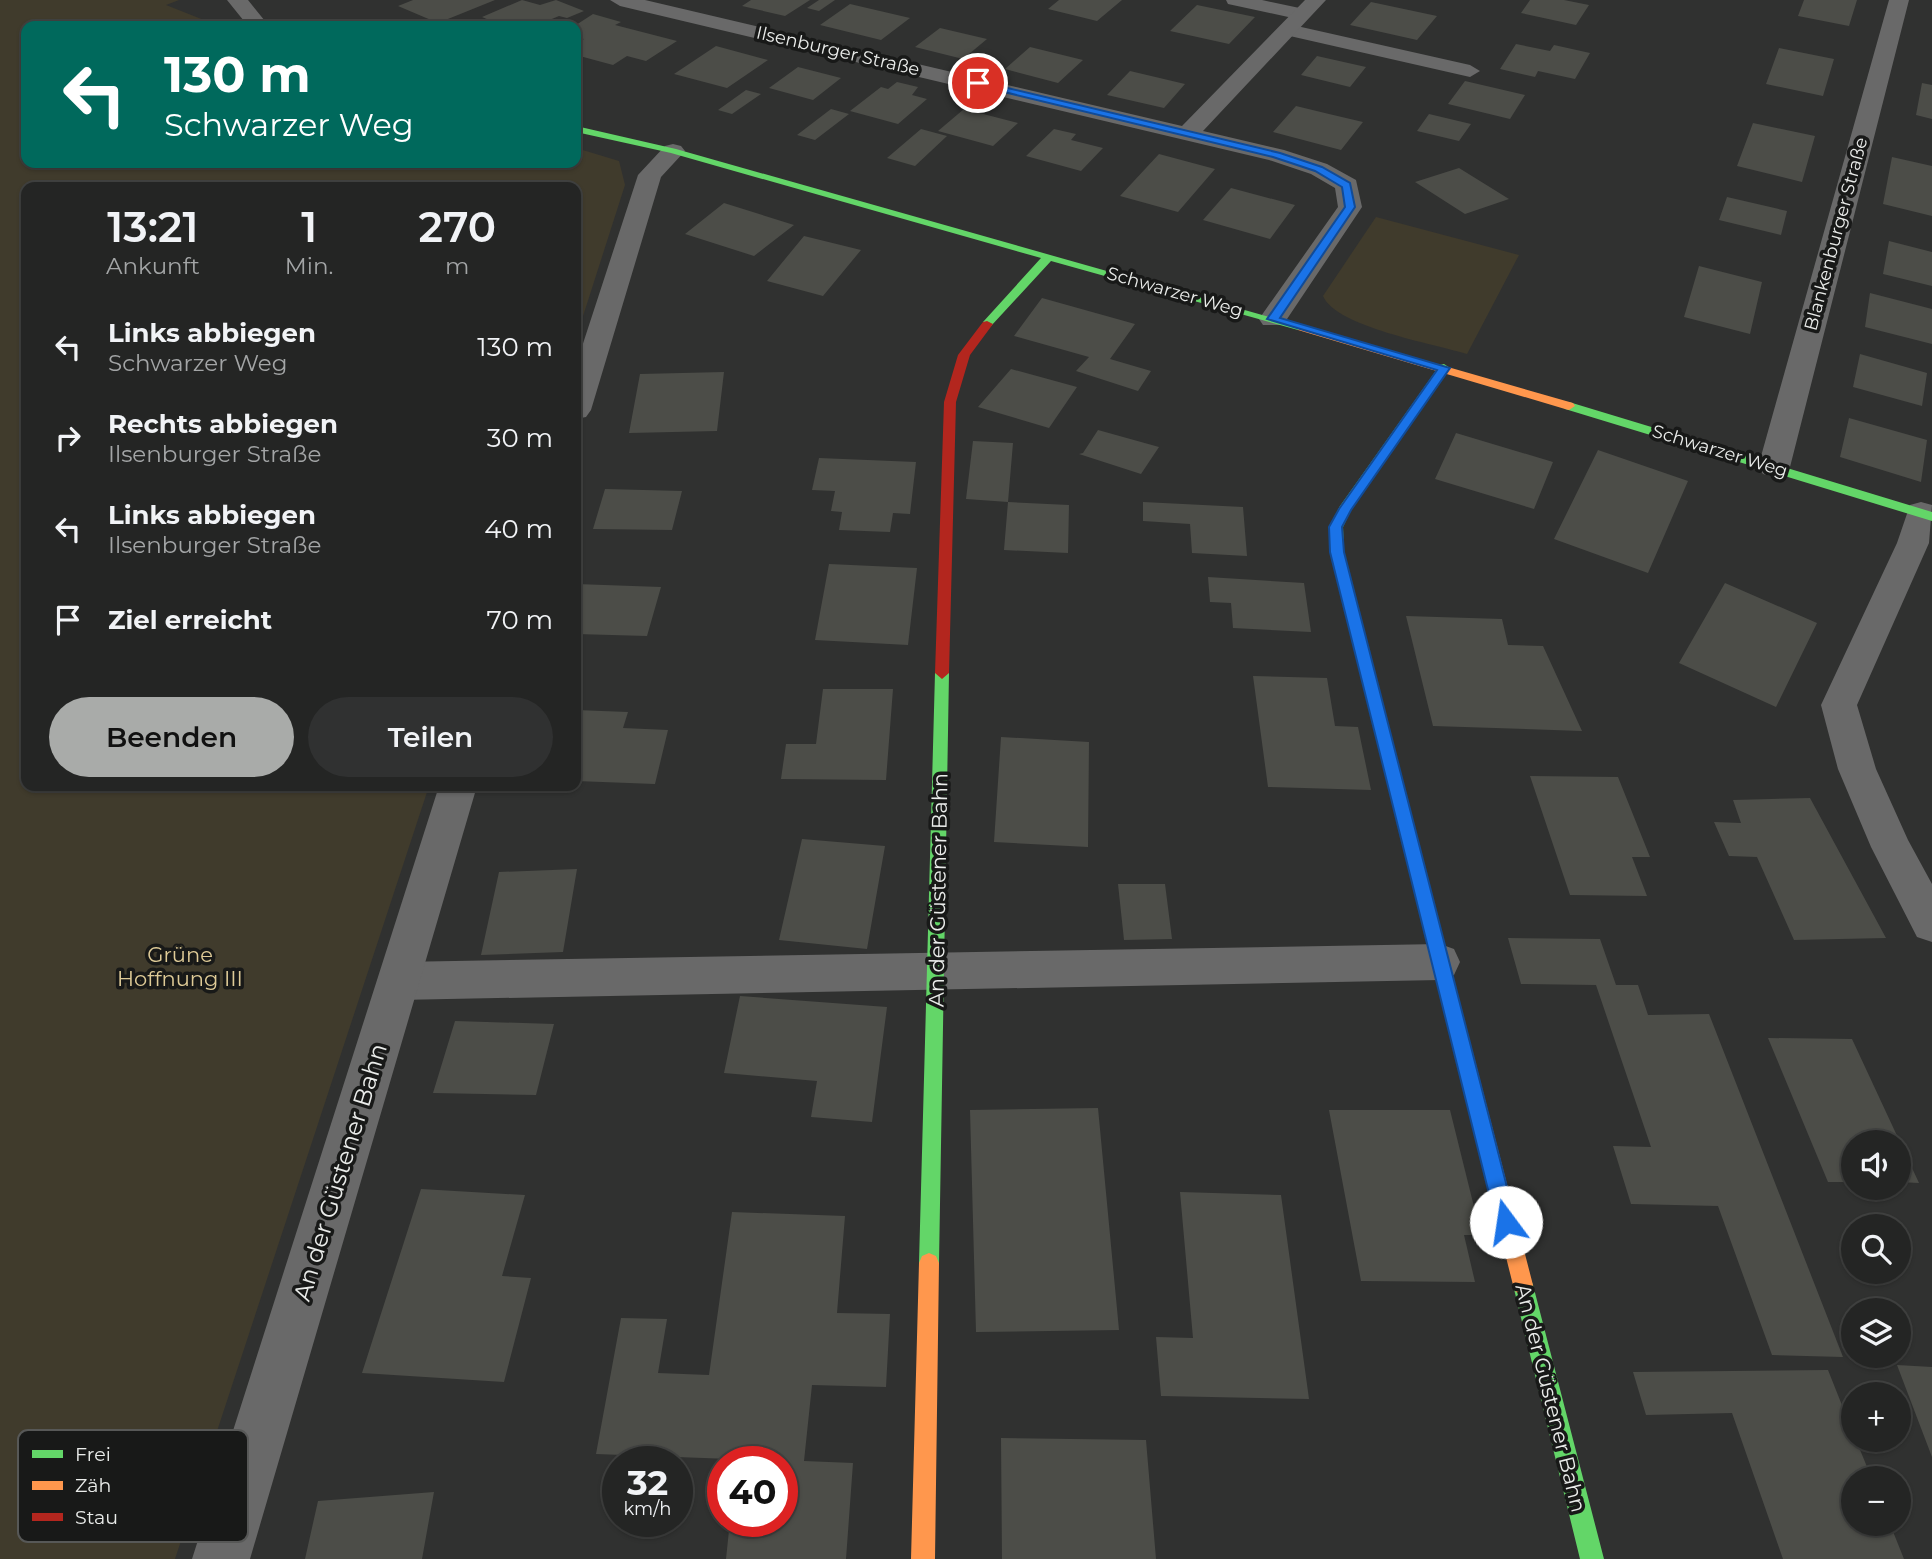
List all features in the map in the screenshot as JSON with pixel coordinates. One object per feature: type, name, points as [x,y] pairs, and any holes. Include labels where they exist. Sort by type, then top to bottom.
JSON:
[{"type":"street","points":[[237,0],[255,21]]},
{"type":"street","name":"Ilsenburger Straße","points":[[620,0],[1188,133],[1319,169],[1347,185],[1350,207],[1273,319]]},
{"type":"street","points":[[690,16],[717,0]]},
{"type":"street","name":"Blankenburger Straße","points":[[1774,467],[1899,0]]},
{"type":"street","points":[[1188,133],[1302,15]]},
{"type":"street","name":"Schwarzer Weg","points":[[581,130],[673,151],[1273,319],[1774,467],[1926,515]]},
{"type":"street","points":[[581,394],[650,176],[673,151]]},
{"type":"street","name":"An der Güstener Bahn","points":[[923,1559],[950,397],[958,366],[974,341],[1049,256]]},
{"type":"street","name":"An der Güstener Bahn","points":[[1444,368],[1345,509],[1336,527],[1337,552],[1592,1559]]},
{"type":"street","points":[[1926,515],[1839,705],[1857,769],[1891,847],[1932,924]]},
{"type":"street","name":"An der Güstener Bahn","points":[[248,1471],[456,791]]},
{"type":"street","name":"An der Güstener Bahn","points":[[221,1559],[226,1542]]},
{"type":"lane","points":[[1236,0],[1302,15],[1470,71]]},
{"type":"lane","points":[[398,981],[1440,962]]},
{"type":"green space","name":"Grüne Hoffnung III","points":[[0,0],[179,0],[166,5],[206,21],[21,21],[21,168],[581,168],[581,150],[619,161],[625,185],[581,322],[581,182],[21,182],[21,791],[427,791],[217,1430],[18,1430],[18,1542],[181,1542],[175,1559],[0,1559]]},
{"type":"green space","points":[[1376,217],[1519,255],[1467,354],[1388,333],[1346,317],[1323,296]]},
{"type":"building","points":[[413,0],[495,0],[443,21],[433,21],[398,6]]},
{"type":"building","points":[[522,0],[540,5],[556,0],[584,11],[567,18],[559,16],[547,21],[491,21],[482,17]]},
{"type":"building","points":[[751,0],[810,0],[785,16],[742,6]]},
{"type":"building","points":[[819,0],[835,0],[819,11],[807,8]]},
{"type":"building","points":[[1059,0],[1122,0],[1097,21],[1048,9]]},
{"type":"building","points":[[1530,0],[1564,0],[1589,5],[1576,25],[1521,13]]},
{"type":"building","points":[[1804,0],[1857,0],[1849,26],[1798,16]]},
{"type":"building","points":[[1371,2],[1437,16],[1417,40],[1350,25]]},
{"type":"building","points":[[850,4],[910,18],[881,40],[820,25]]},
{"type":"building","points":[[1197,5],[1255,17],[1229,44],[1170,31]]},
{"type":"building","points":[[593,14],[621,22],[615,25],[677,41],[646,61],[627,56],[613,65],[581,56],[581,41],[584,39],[581,38],[581,22]]},
{"type":"building","points":[[940,28],[987,39],[963,59],[915,47]]},
{"type":"building","points":[[1516,44],[1550,51],[1554,45],[1590,53],[1575,79],[1538,71],[1535,77],[1500,69]]},
{"type":"building","points":[[716,46],[768,60],[727,88],[674,74]]},
{"type":"building","points":[[1030,47],[1083,60],[1058,83],[1005,69]]},
{"type":"building","points":[[1779,48],[1834,59],[1823,96],[1766,84]]},
{"type":"building","points":[[1317,56],[1366,67],[1350,87],[1301,75]]},
{"type":"building","points":[[798,67],[841,78],[813,100],[769,88]]},
{"type":"building","points":[[1130,71],[1185,84],[1164,108],[1107,95]]},
{"type":"building","points":[[1465,81],[1525,95],[1510,119],[1448,104]]},
{"type":"building","points":[[897,82],[918,87],[912,95],[927,99],[898,124],[850,111],[881,87],[888,89]]},
{"type":"building","points":[[1922,83],[1932,85],[1932,119],[1916,115]]},
{"type":"building","points":[[746,90],[761,94],[732,114],[718,110]]},
{"type":"building","points":[[1296,106],[1363,122],[1341,150],[1273,132]]},
{"type":"building","points":[[831,109],[849,114],[815,140],[797,135]]},
{"type":"building","points":[[964,109],[1018,123],[993,146],[938,131]]},
{"type":"building","points":[[1429,114],[1471,124],[1459,141],[1417,131]]},
{"type":"building","points":[[1753,123],[1815,136],[1802,182],[1737,166]]},
{"type":"building","points":[[921,129],[947,136],[915,166],[887,158]]},
{"type":"building","points":[[1054,129],[1076,134],[1071,140],[1103,148],[1081,171],[1026,156]]},
{"type":"building","points":[[1159,154],[1215,169],[1178,212],[1120,196]]},
{"type":"building","points":[[1892,157],[1932,166],[1932,216],[1883,204]]},
{"type":"building","points":[[1459,168],[1509,199],[1465,214],[1415,182]]},
{"type":"building","points":[[1231,188],[1295,205],[1270,239],[1203,220]]},
{"type":"building","points":[[1727,197],[1787,211],[1781,235],[1719,220]]},
{"type":"building","points":[[724,203],[794,225],[754,256],[685,234]]},
{"type":"building","points":[[804,236],[861,250],[823,296],[767,281]]},
{"type":"building","points":[[1889,241],[1932,252],[1932,286],[1883,274]]},
{"type":"building","points":[[1699,266],[1762,282],[1750,334],[1684,317]]},
{"type":"building","points":[[1870,293],[1932,309],[1932,344],[1865,327]]},
{"type":"building","points":[[1042,298],[1135,324],[1110,359],[1151,371],[1138,391],[1076,371],[1089,357],[1014,336]]},
{"type":"building","points":[[1860,354],[1927,373],[1922,406],[1853,387]]},
{"type":"building","points":[[1011,369],[1077,387],[1049,428],[978,407]]},
{"type":"building","points":[[724,372],[717,431],[629,433],[640,374]]},
{"type":"building","points":[[1849,418],[1927,440],[1921,482],[1840,457]]},
{"type":"building","points":[[1098,430],[1159,447],[1141,474],[1079,454],[1083,453]]},
{"type":"building","points":[[1456,433],[1553,462],[1534,509],[1435,479]]},
{"type":"building","points":[[973,441],[1013,443],[1008,502],[966,499]]},
{"type":"building","points":[[1598,450],[1688,481],[1648,573],[1554,539]]},
{"type":"building","points":[[819,458],[916,462],[910,514],[893,513],[890,532],[839,530],[842,512],[831,511],[835,491],[812,490]]},
{"type":"building","points":[[605,489],[682,491],[672,530],[593,529]]},
{"type":"building","points":[[1008,502],[1069,505],[1068,553],[1004,550]]},
{"type":"building","points":[[1143,502],[1243,507],[1247,556],[1192,553],[1190,524],[1143,521]]},
{"type":"building","points":[[829,564],[917,568],[908,645],[815,640]]},
{"type":"building","points":[[1208,577],[1304,583],[1311,632],[1233,628],[1231,603],[1210,602]]},
{"type":"building","points":[[1725,583],[1817,623],[1776,707],[1679,663]]},
{"type":"building","points":[[581,584],[661,587],[647,636],[581,634]]},
{"type":"building","points":[[1406,616],[1502,619],[1508,645],[1543,646],[1582,731],[1433,726]]},
{"type":"building","points":[[1253,676],[1327,678],[1335,726],[1358,727],[1371,790],[1268,787]]},
{"type":"building","points":[[823,689],[893,689],[886,780],[781,779],[786,744],[816,744]]},
{"type":"building","points":[[581,710],[628,712],[623,728],[668,730],[655,784],[581,781]]},
{"type":"building","points":[[1001,737],[1089,742],[1088,847],[994,842]]},
{"type":"building","points":[[1530,776],[1618,777],[1650,857],[1632,857],[1647,896],[1570,895]]},
{"type":"building","points":[[1810,798],[1886,938],[1794,940],[1757,857],[1729,856],[1714,822],[1741,823],[1733,800]]},
{"type":"building","points":[[802,839],[885,846],[867,949],[779,940]]},
{"type":"building","points":[[577,869],[563,952],[481,955],[499,872]]},
{"type":"building","points":[[1118,884],[1165,884],[1172,939],[1124,940]]},
{"type":"building","points":[[1508,938],[1600,939],[1616,985],[1638,985],[1648,1015],[1709,1014],[1841,1357],[1772,1355],[1718,1206],[1631,1204],[1613,1146],[1651,1147],[1596,985],[1521,984]]},
{"type":"building","points":[[740,996],[887,1007],[872,1122],[811,1117],[817,1081],[724,1073]]},
{"type":"building","points":[[455,1021],[554,1024],[536,1095],[433,1093]]},
{"type":"building","points":[[1768,1038],[1852,1039],[1894,1130],[1841,1130],[1841,1182],[1828,1182]]},
{"type":"building","points":[[1098,1108],[1119,1330],[976,1332],[970,1110]]},
{"type":"building","points":[[1329,1110],[1450,1110],[1481,1235],[1464,1235],[1475,1282],[1361,1281]]},
{"type":"building","points":[[1911,1166],[1919,1183],[1911,1183]]},
{"type":"building","points":[[421,1189],[525,1195],[502,1276],[531,1278],[504,1382],[362,1373]]},
{"type":"building","points":[[1180,1192],[1281,1195],[1309,1399],[1161,1396],[1156,1337],[1193,1338]]},
{"type":"building","points":[[732,1212],[845,1216],[837,1313],[890,1314],[886,1387],[812,1385],[804,1461],[853,1463],[846,1559],[726,1559],[728,1537],[798,1537],[798,1446],[707,1446],[707,1458],[693,1458],[693,1446],[602,1446],[602,1454],[596,1454],[621,1318],[667,1319],[658,1373],[709,1375]]},
{"type":"building","points":[[1932,1367],[1932,1457],[1911,1402],[1911,1382],[1903,1382],[1898,1368]]},
{"type":"building","points":[[1828,1370],[1841,1403],[1841,1452],[1861,1452],[1867,1466],[1841,1466],[1841,1536],[1895,1536],[1904,1559],[1783,1559],[1732,1413],[1646,1415],[1633,1372]]},
{"type":"building","points":[[1001,1438],[1146,1440],[1156,1559],[1002,1559]]},
{"type":"building","points":[[434,1492],[422,1559],[305,1559],[318,1501]]},
{"type":"traffic: fast","points":[[581,130],[673,151],[1302,328]]},
{"type":"traffic: fast","points":[[987,324],[1049,256]]},
{"type":"traffic: fast","points":[[1402,810],[1337,552],[1336,527],[1345,509],[1444,368]]},
{"type":"traffic: fast","points":[[1569,406],[1932,517]]},
{"type":"traffic: fast","points":[[929,1263],[942,673]]},
{"type":"traffic: fast","points":[[1523,1285],[1592,1559]]},
{"type":"traffic: slow","points":[[1302,328],[1569,406]]},
{"type":"traffic: slow","points":[[1402,810],[1523,1285]]},
{"type":"traffic: slow","points":[[923,1559],[929,1263]]},
{"type":"traffic: jam","points":[[942,673],[950,402],[964,355],[987,324]]},
{"type":"route","points":[[978,83],[1276,155],[1319,169],[1347,185],[1350,207],[1273,319],[1444,368],[1345,509],[1336,527],[1337,552],[1506,1222]]}]
